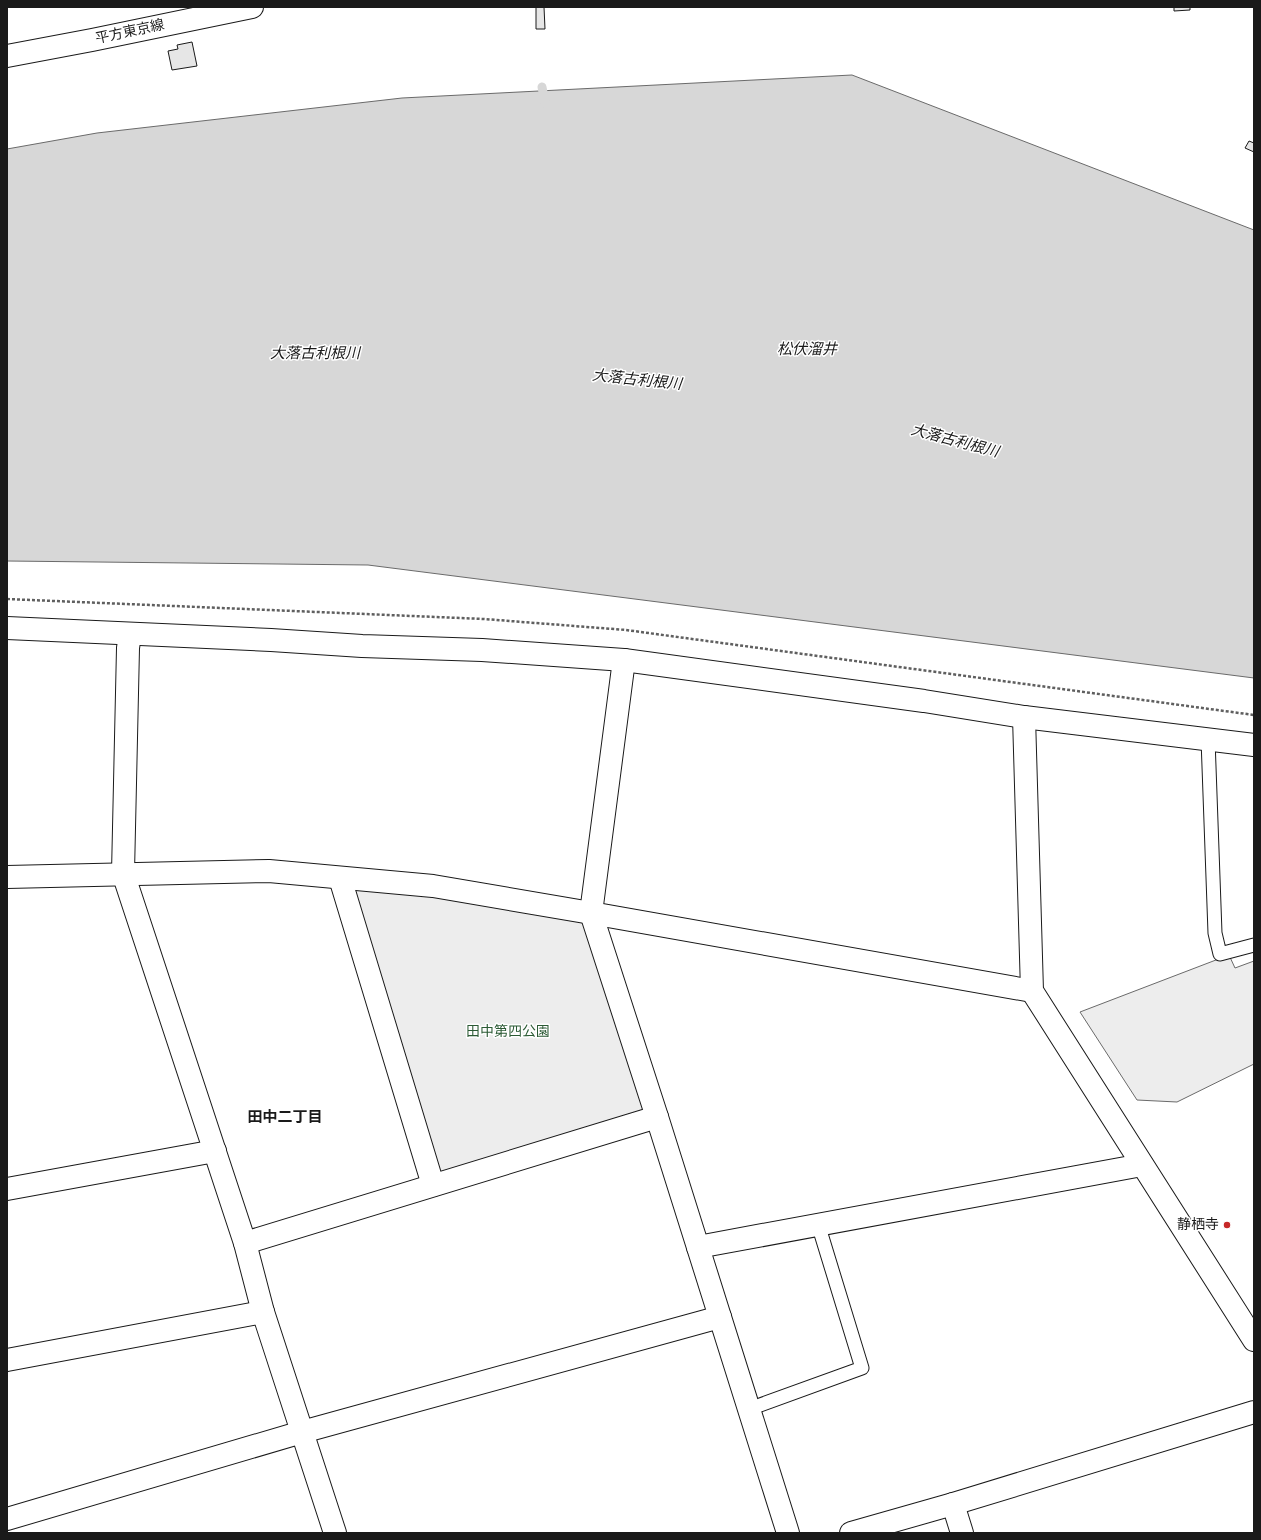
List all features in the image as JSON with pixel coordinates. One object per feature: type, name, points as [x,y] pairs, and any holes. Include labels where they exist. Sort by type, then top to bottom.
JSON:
[{"type":"street","name":"平方東京線","points":[[7,56],[252,7]]},
{"type":"street","points":[[7,628],[271,640],[362,646],[482,650],[624,660],[924,701],[1024,717],[1254,745]]},
{"type":"street","points":[[130,634],[128,648],[123,873],[245,1243],[263,1312],[335,1533]]},
{"type":"street","points":[[624,660],[590,913],[657,1117],[788,1533]]},
{"type":"street","points":[[1024,717],[1032,991],[1254,1340]]},
{"type":"street","points":[[7,877],[123,873],[269,871],[433,886],[1032,991]]},
{"type":"street","points":[[340,878],[434,1185]]},
{"type":"street","points":[[245,1243],[657,1117]]},
{"type":"street","points":[[7,1189],[215,1151]]},
{"type":"street","points":[[698,1247],[1142,1165]]},
{"type":"street","points":[[7,1360],[263,1312]]},
{"type":"street","points":[[7,1519],[302,1432],[720,1317]]},
{"type":"street","points":[[851,1533],[953,1504],[1254,1412]]},
{"type":"street","points":[[953,1504],[962,1533]]},
{"type":"lane","points":[[1208,739],[1215,933],[1220,954],[1254,945]]},
{"type":"lane","points":[[749,1409],[862,1368],[818,1224]]},
{"type":"shaded area","name":"田中第四公園","points":[[340,878],[591,913],[657,1117],[433,1185]]},
{"type":"shaded area","points":[[1229,955],[1235,968],[1254,961],[1254,1064],[1177,1102],[1137,1100],[1080,1012]]},
{"type":"water","name":"松伏溜井","points":[[852,75],[1254,230],[1254,678],[368,565],[7,561],[7,149],[97,133],[402,98]]},
{"type":"building","points":[[536,7],[544,7],[545,29],[536,29]]},
{"type":"building","points":[[1174,7],[1190,7],[1190,10],[1174,11]]},
{"type":"building","points":[[192,42],[197,66],[172,70],[168,51],[178,49],[177,45]]},
{"type":"building","points":[[1249,141],[1254,143],[1254,152],[1245,148]]},
{"type":"waterway","points":[[542,87],[545,103]]},
{"type":"place","name":"静栖寺","points":[[1227,1225]]},
{"type":"district","name":"田中二丁目","points":[[285,1117]]},
{"type":"water label","name":"大落古利根川","points":[[315,353]]},
{"type":"water label","name":"大落古利根川","points":[[637,380]]},
{"type":"water label","name":"大落古利根川","points":[[955,441]]}]
